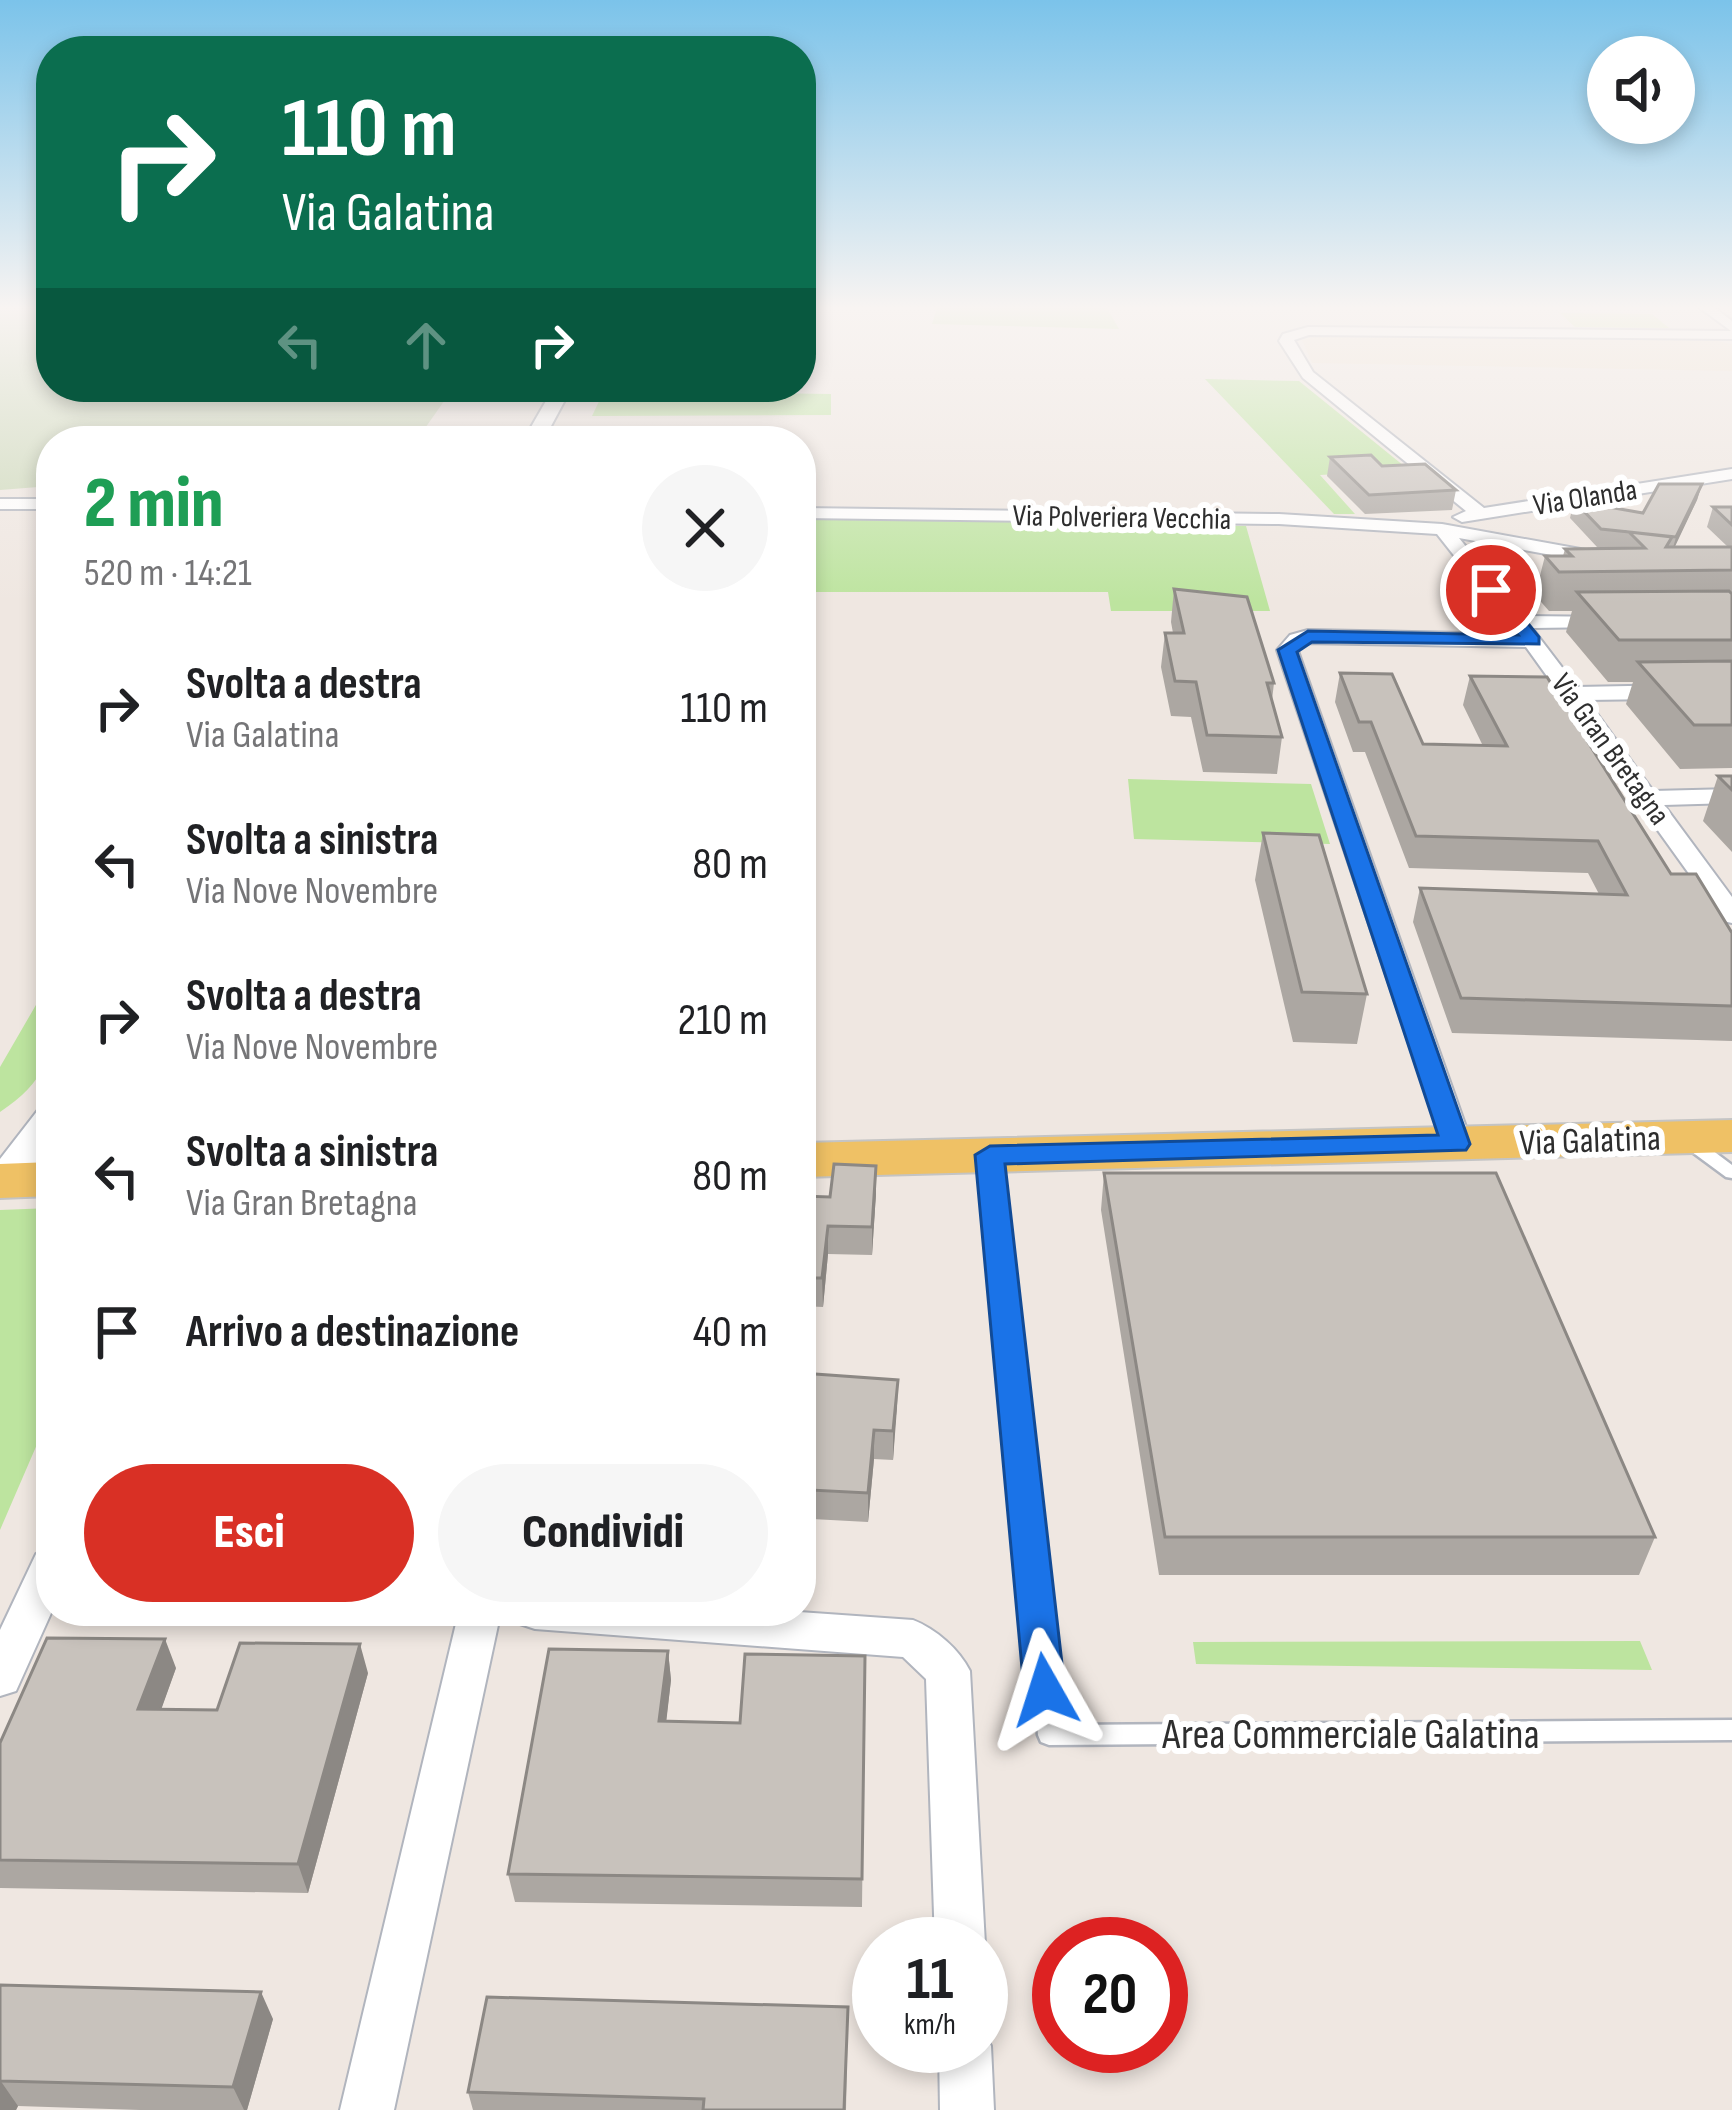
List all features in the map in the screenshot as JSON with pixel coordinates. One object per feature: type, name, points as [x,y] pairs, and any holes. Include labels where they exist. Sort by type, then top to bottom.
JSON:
[{"type":"main road","name":"Via Galatina","points":[[816,1160],[1707,1136]]},
{"type":"street","points":[[568,423],[576,406]]},
{"type":"street","points":[[1347,406],[1480,514]]},
{"type":"street","name":"Via Olanda","points":[[1447,524],[1480,514],[1728,479]]},
{"type":"street","points":[[0,504],[36,504]]},
{"type":"street","name":"Via Polveriera Vecchia","points":[[816,513],[1447,524]]},
{"type":"street","points":[[1447,524],[1508,544],[1628,561]]},
{"type":"street","name":"Via Gran Bretagna","points":[[1447,524],[1465,557],[1572,694],[1732,915]]},
{"type":"street","points":[[1465,557],[1508,544]]},
{"type":"street","points":[[1456,1144],[1287,650],[1308,636],[1525,632],[1634,621]]},
{"type":"street","points":[[1572,694],[1732,691]]},
{"type":"street","points":[[1647,798],[1732,796]]},
{"type":"street","points":[[0,1676],[36,1602]]},
{"type":"street","points":[[368,2110],[477,1626]]},
{"type":"street","points":[[738,1626],[913,1639],[948,1671],[959,1917]]},
{"type":"street","points":[[966,2073],[968,2110]]},
{"type":"lane","points":[[1707,1136],[1732,1173]]},
{"type":"lane","name":"Area Commerciale Galatina","points":[[990,1155],[1049,1735],[1732,1730]]},
{"type":"green space","points":[[0,406],[440,406],[427,426],[36,426],[36,487],[0,490]]},
{"type":"green space","points":[[597,406],[831,406],[831,415],[592,416]]},
{"type":"green space","points":[[1231,406],[1330,406],[1409,470],[1320,475],[1355,514],[1334,514]]},
{"type":"green space","points":[[816,519],[1246,526],[1270,611],[1111,611],[1108,592],[816,592]]},
{"type":"green space","points":[[1128,779],[1311,784],[1330,844],[1134,839]]},
{"type":"green space","points":[[36,1005],[36,1079],[0,1112],[0,1067]]},
{"type":"green space","points":[[36,1209],[36,1447],[0,1530],[0,1210]]},
{"type":"green space","points":[[1640,1641],[1652,1670],[1196,1664],[1193,1642]]},
{"type":"building","points":[[1371,455],[1382,466],[1425,464],[1456,490],[1369,495],[1330,457]]},
{"type":"building","points":[[1659,484],[1702,484],[1676,537],[1601,529],[1574,501],[1643,513]]},
{"type":"building","points":[[1713,507],[1732,507],[1732,525]]},
{"type":"building","points":[[1629,532],[1672,537],[1666,547],[1732,547],[1732,570],[1559,572],[1545,556],[1572,556],[1565,549],[1645,548]]},
{"type":"building","points":[[1174,589],[1247,597],[1274,683],[1267,683],[1282,737],[1207,735],[1196,682],[1175,681],[1165,633],[1184,633]]},
{"type":"building","points":[[1729,591],[1732,640],[1619,640],[1577,592]]},
{"type":"building","points":[[1732,661],[1732,725],[1694,725],[1638,662]]},
{"type":"building","points":[[1340,673],[1392,674],[1423,744],[1507,746],[1470,676],[1547,677],[1671,874],[1696,874],[1732,933],[1732,1006],[1461,998],[1420,888],[1627,895],[1598,841],[1416,836],[1371,722],[1359,722]]},
{"type":"building","points":[[1718,776],[1732,776],[1732,790]]},
{"type":"building","points":[[1263,833],[1319,835],[1367,994],[1302,992]]},
{"type":"building","points":[[834,1164],[876,1166],[872,1227],[828,1226],[822,1278],[816,1278],[816,1197],[830,1197]]},
{"type":"building","points":[[1104,1173],[1496,1173],[1655,1537],[1165,1537]]},
{"type":"building","points":[[816,1374],[898,1380],[893,1431],[874,1430],[868,1493],[816,1490]]},
{"type":"building","points":[[47,1638],[165,1639],[138,1709],[217,1710],[240,1643],[360,1644],[298,1864],[0,1860],[0,1743]]},
{"type":"building","points":[[549,1649],[668,1651],[659,1721],[740,1723],[745,1654],[865,1656],[862,1879],[508,1874]]},
{"type":"building","points":[[0,1985],[261,1992],[233,2087],[0,2081]]},
{"type":"building","points":[[487,1997],[848,2007],[844,2110],[703,2110],[704,2099],[468,2092]]},
{"type":"route","points":[[1045,1690],[990,1155],[1456,1144],[1287,650],[1308,636],[1532,640],[1491,590]]}]
